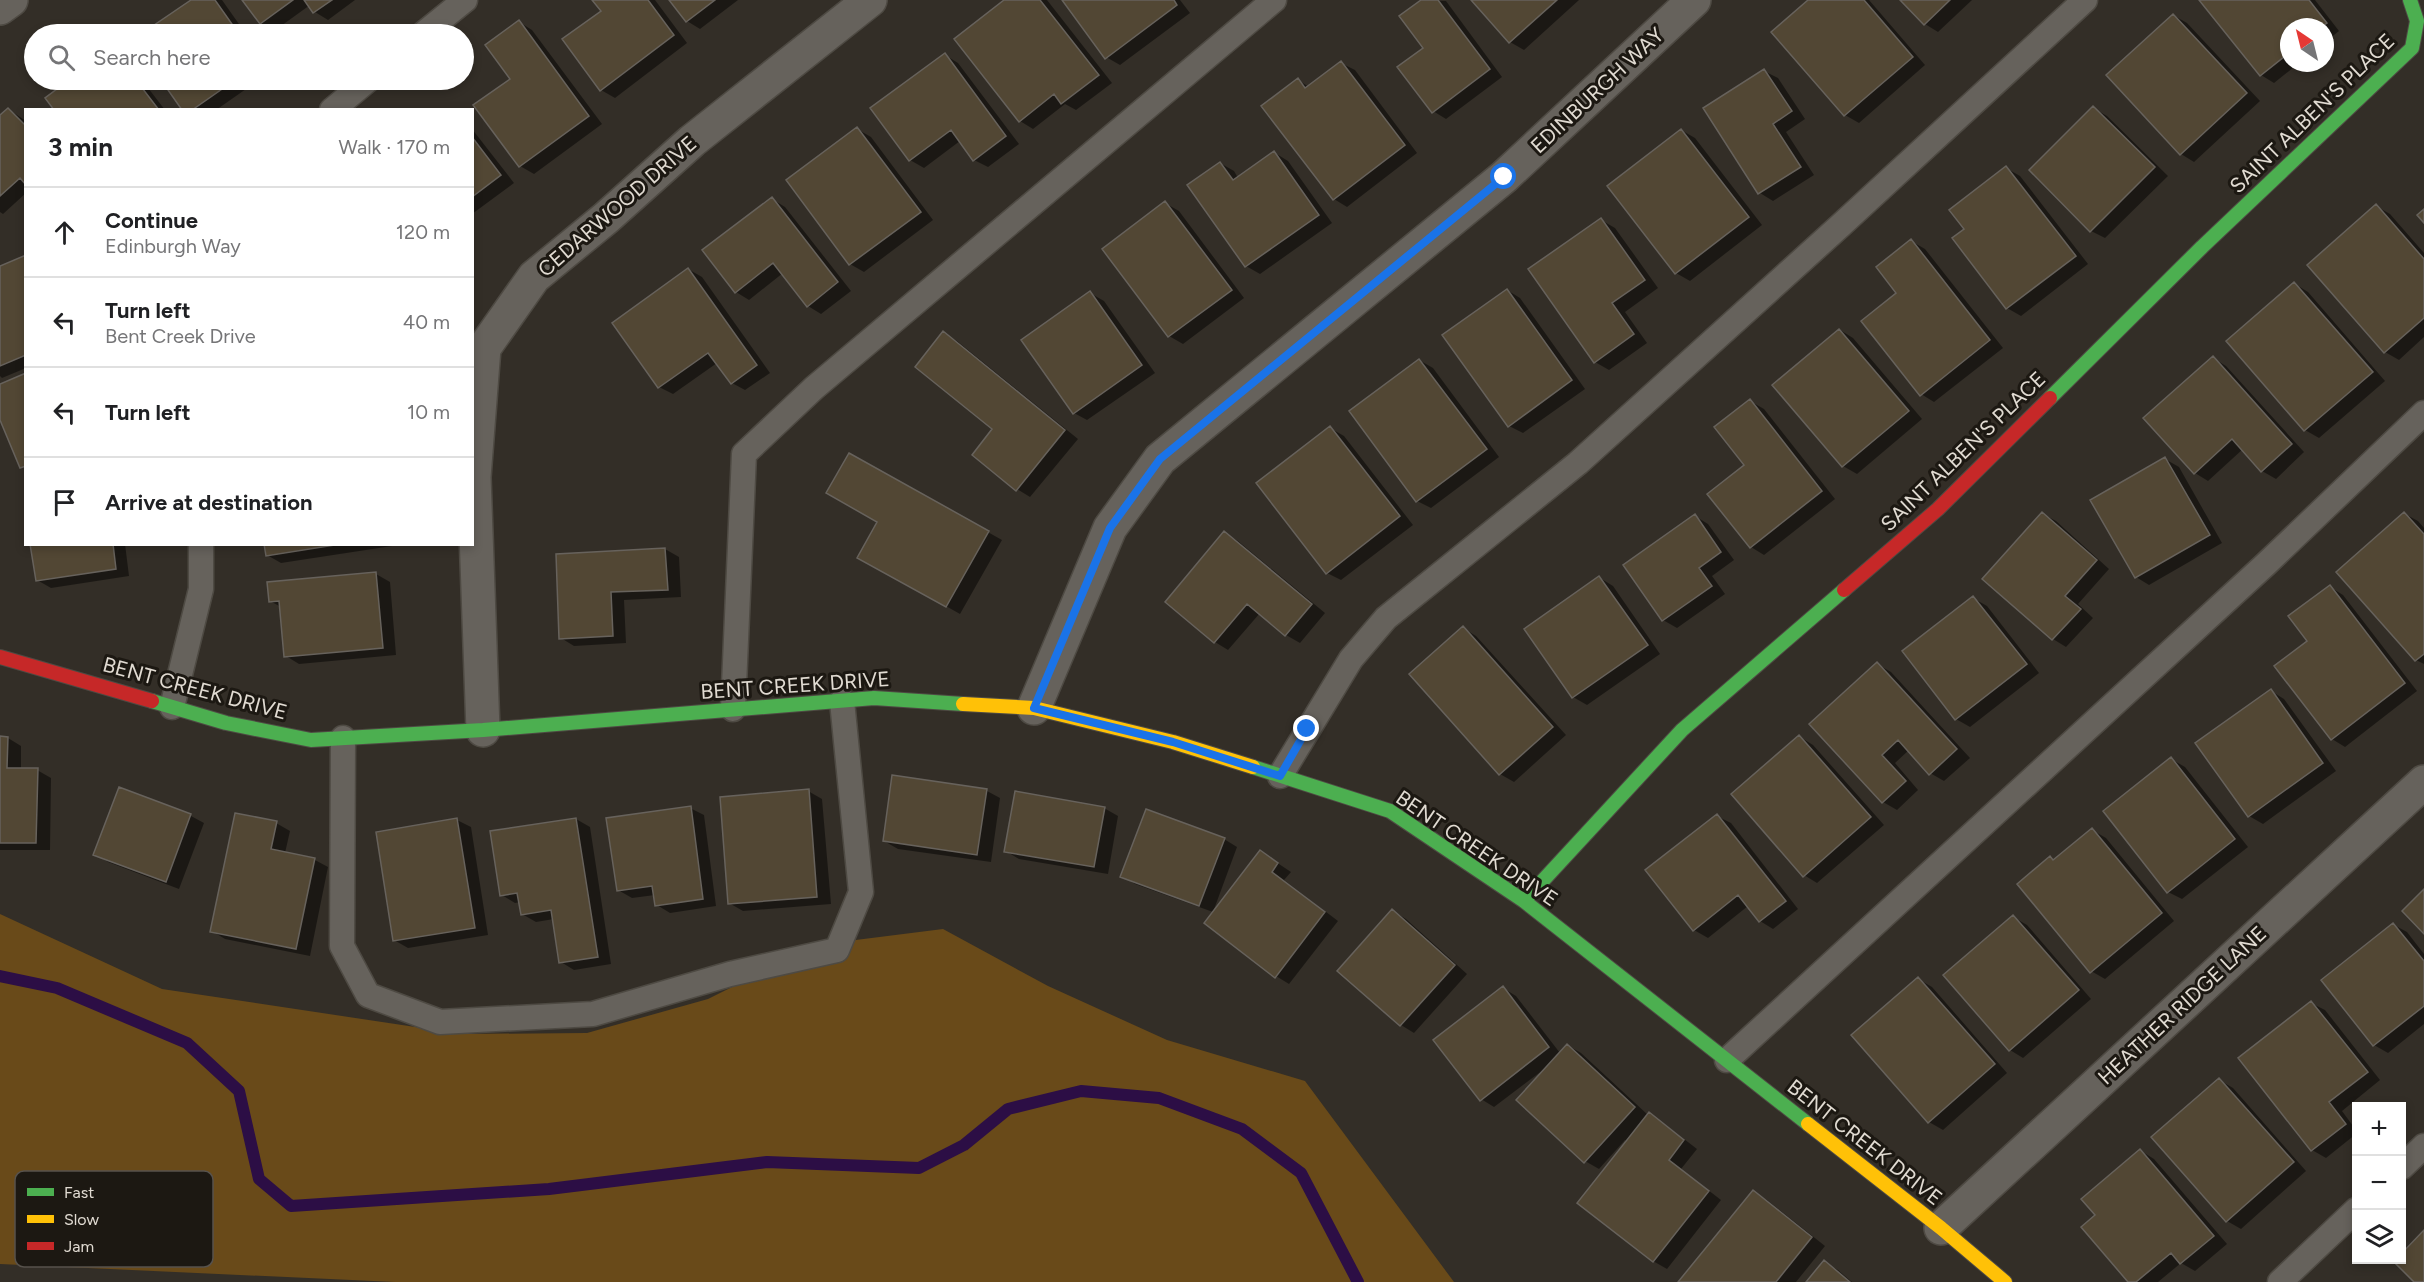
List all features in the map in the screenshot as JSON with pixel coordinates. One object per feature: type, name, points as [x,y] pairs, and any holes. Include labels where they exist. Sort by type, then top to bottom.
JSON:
[{"type":"street","points":[[0,8],[11,0]]},
{"type":"street","name":"CEDARWOOD DRIVE","points":[[483,730],[474,477],[484,348],[534,277],[606,218],[692,141],[870,0]]},
{"type":"street","name":"EDINBURGH WAY","points":[[1034,708],[1110,528],[1160,459],[1504,177],[1694,0]]},
{"type":"street","name":"SAINT ALBEN'S PLACE","points":[[1524,902],[1682,730],[1938,509],[2202,247],[2418,52],[2417,21],[2410,0]]},
{"type":"street","name":"BENT CREEK DRIVE","points":[[0,657],[226,723],[311,740],[483,730],[874,698],[1034,708],[1173,742],[1390,811],[1524,902],[1941,1228],[2005,1282]]},
{"type":"street","name":"HEATHER RIDGE LANE","points":[[1941,1228],[2424,782]]},
{"type":"lane","points":[[435,24],[465,0]]},
{"type":"lane","points":[[733,710],[744,454],[814,388],[1274,0]]},
{"type":"lane","points":[[1280,776],[1351,659],[1386,618],[1578,463],[2085,0]]},
{"type":"lane","points":[[334,108],[356,90]]},
{"type":"lane","points":[[1727,1060],[2266,564],[2424,413]]},
{"type":"lane","points":[[172,706],[201,589],[201,546]]},
{"type":"lane","points":[[344,738],[342,946],[368,995],[440,1022],[593,1014],[730,974],[837,950],[861,892],[842,701]]},
{"type":"lane","points":[[2406,1163],[2424,1146]]},
{"type":"lane","points":[[2280,1282],[2352,1214]]},
{"type":"shaded area","points":[[0,914],[162,989],[462,1034],[587,1033],[708,999],[816,945],[943,929],[1048,986],[1167,1040],[1305,1081],[1454,1282],[395,1282],[66,1267],[213,1267],[213,1171],[15,1171],[15,1265],[0,1264]]},
{"type":"building","points":[[191,0],[215,0],[232,24],[156,24]]},
{"type":"building","points":[[242,0],[293,0],[260,24]]},
{"type":"building","points":[[304,0],[332,0],[313,13]]},
{"type":"building","points":[[592,0],[648,0],[674,35],[600,91],[562,39],[601,11]]},
{"type":"building","points":[[669,0],[715,0],[686,22]]},
{"type":"building","points":[[1004,0],[1040,0],[1099,75],[1061,104],[1054,94],[1019,122],[954,39]]},
{"type":"building","points":[[1062,0],[1174,0],[1177,5],[1105,59]]},
{"type":"building","points":[[1421,0],[1438,0],[1490,69],[1432,113],[1397,67],[1423,48],[1399,16]]},
{"type":"building","points":[[1471,0],[1557,0],[1509,43]]},
{"type":"building","points":[[1808,0],[1864,0],[1913,57],[1844,116],[1771,32]]},
{"type":"building","points":[[1900,0],[1950,0],[1924,25]]},
{"type":"building","points":[[2199,0],[2309,0],[2323,18],[2280,18],[2280,60],[2260,76]]},
{"type":"building","points":[[2173,14],[2247,93],[2180,155],[2106,75]]},
{"type":"building","points":[[519,20],[589,116],[519,167],[473,105],[510,79],[485,45]]},
{"type":"building","points":[[945,53],[1006,136],[973,161],[951,130],[909,161],[870,108]]},
{"type":"building","points":[[1341,61],[1405,145],[1333,200],[1261,106],[1298,78],[1305,88]]},
{"type":"building","points":[[1764,69],[1792,111],[1773,124],[1801,167],[1758,194],[1703,108]]},
{"type":"building","points":[[56,90],[144,90],[157,108],[52,108],[45,98]]},
{"type":"building","points":[[168,90],[221,90],[195,108],[181,108]]},
{"type":"building","points":[[2093,106],[2155,167],[2090,232],[2029,170]]},
{"type":"building","points":[[8,108],[24,124],[24,183],[20,178],[0,196],[0,115]]},
{"type":"building","points":[[857,127],[921,212],[849,265],[786,180]]},
{"type":"building","points":[[1681,129],[1749,217],[1675,274],[1607,186]]},
{"type":"building","points":[[474,140],[501,175],[474,195]]},
{"type":"building","points":[[1274,151],[1319,215],[1245,267],[1187,185],[1220,162],[1233,180]]},
{"type":"building","points":[[2006,166],[2076,256],[2006,309],[1952,238],[1964,229],[1949,210]]},
{"type":"building","points":[[772,197],[838,282],[807,307],[773,263],[735,293],[702,250]]},
{"type":"building","points":[[1165,201],[1232,290],[1168,337],[1102,249]]},
{"type":"building","points":[[2376,204],[2424,259],[2424,318],[2384,353],[2307,265]]},
{"type":"building","points":[[2424,209],[2424,223],[2417,215]]},
{"type":"building","points":[[1601,218],[1645,280],[1612,303],[1634,334],[1594,363],[1528,269]]},
{"type":"building","points":[[1911,239],[1990,340],[1920,396],[1861,321],[1896,293],[1876,267]]},
{"type":"building","points":[[24,256],[24,356],[0,366],[0,266]]},
{"type":"building","points":[[688,268],[757,365],[731,384],[708,353],[658,388],[612,323]]},
{"type":"building","points":[[2294,282],[2373,372],[2304,431],[2226,341]]},
{"type":"building","points":[[1507,289],[1572,380],[1508,427],[1442,335]]},
{"type":"building","points":[[1090,291],[1142,365],[1073,414],[1021,340]]},
{"type":"building","points":[[1839,329],[1909,411],[1842,467],[1772,385]]},
{"type":"building","points":[[943,331],[1065,430],[1016,491],[972,455],[992,429],[915,367]]},
{"type":"building","points":[[2213,356],[2292,444],[2261,472],[2232,439],[2194,474],[2143,418]]},
{"type":"building","points":[[1419,359],[1487,449],[1416,502],[1349,411]]},
{"type":"building","points":[[24,374],[24,467],[20,468],[0,420],[0,384]]},
{"type":"building","points":[[1750,399],[1822,491],[1750,548],[1707,494],[1744,465],[1714,427]]},
{"type":"building","points":[[1330,426],[1400,516],[1326,574],[1256,483]]},
{"type":"building","points":[[849,453],[989,531],[946,607],[857,558],[877,522],[826,493]]},
{"type":"building","points":[[2165,457],[2210,535],[2135,578],[2090,500]]},
{"type":"building","points":[[2042,512],[2097,560],[2065,596],[2081,609],[2052,640],[1982,579]]},
{"type":"building","points":[[2404,512],[2424,534],[2424,654],[2415,661],[2336,572]]},
{"type":"building","points":[[1695,514],[1721,552],[1699,568],[1712,586],[1662,621],[1623,565]]},
{"type":"building","points":[[1224,531],[1312,604],[1285,636],[1247,604],[1214,643],[1165,602]]},
{"type":"building","points":[[30,546],[113,546],[116,569],[36,581]]},
{"type":"building","points":[[264,546],[328,546],[266,556]]},
{"type":"building","points":[[665,548],[668,590],[611,592],[613,636],[559,639],[556,554]]},
{"type":"building","points":[[376,572],[383,648],[284,657],[279,601],[269,602],[267,582]]},
{"type":"building","points":[[1599,576],[1648,645],[1572,698],[1524,629]]},
{"type":"building","points":[[2330,585],[2405,683],[2331,740],[2274,666],[2307,641],[2288,616]]},
{"type":"building","points":[[1973,596],[2027,664],[1955,720],[1902,651]]},
{"type":"building","points":[[1463,626],[1553,727],[1499,775],[1409,674]]},
{"type":"building","points":[[1877,662],[1957,749],[1929,775],[1898,740],[1882,755],[1906,781],[1882,803],[1809,724]]},
{"type":"building","points":[[2271,689],[2323,763],[2248,817],[2195,743]]},
{"type":"building","points":[[1799,735],[1871,817],[1803,877],[1731,794]]},
{"type":"building","points":[[0,736],[8,737],[7,768],[38,768],[36,843],[0,843]]},
{"type":"building","points":[[2171,757],[2235,839],[2167,893],[2103,811]]},
{"type":"building","points":[[892,775],[987,789],[977,855],[883,841]]},
{"type":"building","points":[[119,787],[191,814],[166,882],[93,855]]},
{"type":"building","points":[[809,789],[817,897],[728,904],[720,797]]},
{"type":"building","points":[[1015,791],[1105,807],[1094,867],[1004,852]]},
{"type":"building","points":[[691,806],[703,899],[655,906],[652,886],[617,891],[606,818]]},
{"type":"building","points":[[1146,809],[1225,838],[1199,906],[1120,877]]},
{"type":"building","points":[[235,813],[277,821],[271,849],[315,858],[296,949],[210,932]]},
{"type":"building","points":[[1717,814],[1786,901],[1759,922],[1738,895],[1693,931],[1645,870]]},
{"type":"building","points":[[457,818],[475,928],[393,941],[376,832]]},
{"type":"building","points":[[576,818],[598,957],[559,963],[551,910],[521,915],[517,893],[500,896],[490,831]]},
{"type":"building","points":[[2092,828],[2162,913],[2090,973],[2017,884],[2050,856],[2053,860]]},
{"type":"building","points":[[1260,850],[1278,863],[1272,872],[1325,912],[1275,978],[1204,923]]},
{"type":"building","points":[[2424,889],[2424,934],[2402,911]]},
{"type":"building","points":[[1392,909],[1455,965],[1400,1026],[1337,971]]},
{"type":"building","points":[[2013,915],[2079,990],[2009,1051],[1943,975]]},
{"type":"building","points":[[2393,923],[2424,961],[2424,1006],[2373,1046],[2321,980]]},
{"type":"building","points":[[1918,977],[1995,1064],[1928,1123],[1851,1035]]},
{"type":"building","points":[[1503,986],[1549,1047],[1480,1101],[1433,1040]]},
{"type":"building","points":[[2311,1001],[2368,1072],[2329,1102],[2346,1124],[2311,1151],[2238,1058]]},
{"type":"building","points":[[1567,1044],[1635,1107],[1584,1163],[1516,1100]]},
{"type":"building","points":[[2219,1078],[2294,1162],[2226,1222],[2151,1137]]},
{"type":"building","points":[[1649,1112],[1684,1140],[1669,1160],[1709,1191],[1653,1262],[1577,1203]]},
{"type":"building","points":[[2140,1149],[2214,1236],[2180,1264],[2171,1253],[2136,1282],[2128,1282],[2081,1227],[2095,1215],[2081,1199]]},
{"type":"building","points":[[1753,1190],[1812,1237],[1776,1282],[1678,1282]]},
{"type":"building","points":[[2424,1230],[2424,1282],[2414,1282],[2396,1264],[2406,1264],[2406,1249]]},
{"type":"building","points":[[1824,1260],[1850,1282],[1806,1282]]},
{"type":"waterway","points":[[0,976],[57,988],[187,1043],[239,1091],[259,1179],[291,1206],[549,1189],[767,1162],[919,1168],[964,1145],[1008,1109],[1081,1091],[1159,1098],[1242,1129],[1301,1173],[1358,1282]]},
{"type":"traffic: fast","points":[[2050,398],[2202,247],[2412,48],[2417,21],[2410,0]]},
{"type":"traffic: fast","points":[[1524,901],[1682,730],[1844,590]]},
{"type":"traffic: fast","points":[[152,701],[226,723],[311,740],[483,730],[874,698],[963,704]]},
{"type":"traffic: fast","points":[[1253,767],[1390,811],[1524,901],[1808,1124]]},
{"type":"traffic: slow","points":[[963,704],[1034,708],[1173,742],[1253,767]]},
{"type":"traffic: slow","points":[[1808,1124],[1941,1228],[2005,1282]]},
{"type":"traffic: jam","points":[[1844,590],[1938,509],[2050,398]]},
{"type":"traffic: jam","points":[[0,657],[152,701]]},
{"type":"route","points":[[1307,729],[1280,776],[1173,742],[1034,708],[1110,528],[1160,459],[1504,177]]}]
